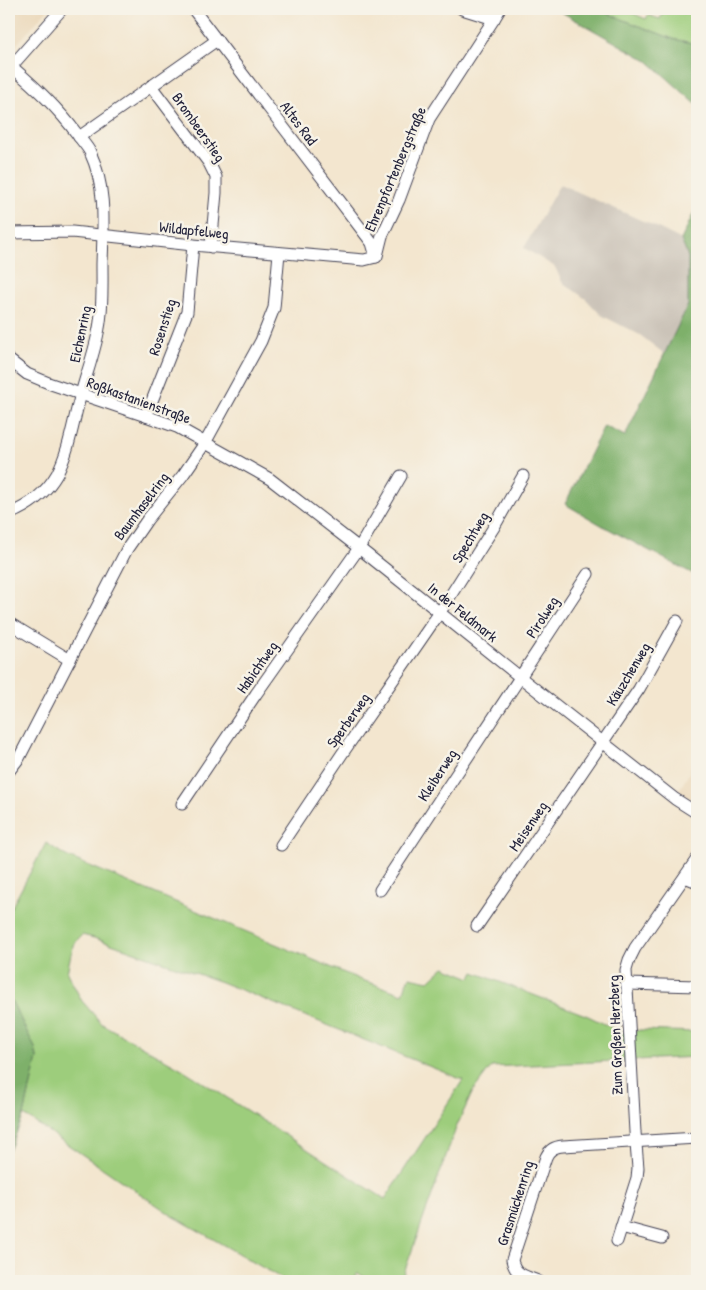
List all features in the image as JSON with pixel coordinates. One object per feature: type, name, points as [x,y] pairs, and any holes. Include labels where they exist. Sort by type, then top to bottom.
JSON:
[{"type":"street","points":[[10,68],[62,9]]},
{"type":"street","name":"Altes Rad","points":[[193,9],[372,243],[376,258]]},
{"type":"street","name":"Ehrenpfortenbergstraße","points":[[376,258],[382,236],[399,200],[429,119],[497,14],[462,9]]},
{"type":"street","points":[[79,137],[217,40]]},
{"type":"street","name":"Eichenring","points":[[9,514],[22,509],[34,501],[44,490],[56,475],[69,445],[80,395],[100,326],[103,200],[90,151],[66,120],[41,93],[10,68]]},
{"type":"street","name":"Brombeerstieg","points":[[151,86],[208,163],[216,177],[211,247]]},
{"type":"street","name":"Wildapfelweg","points":[[9,233],[72,232],[279,253],[364,260],[376,258]]},
{"type":"street","name":"Rosenstieg","points":[[146,416],[186,312],[193,245]]},
{"type":"street","name":"Baumhaselring","points":[[9,771],[19,758],[127,549],[205,443],[261,341],[274,308],[279,253]]},
{"type":"street","name":"Roßkastanienstraße","points":[[9,360],[27,374],[80,395],[176,427],[205,443]]},
{"type":"street","name":"In der Feldmark","points":[[205,443],[270,480],[359,548],[675,799],[697,813]]},
{"type":"street","name":"Habichtweg","points":[[182,804],[256,694],[359,548],[401,476]]},
{"type":"street","name":"Spechtweg","points":[[440,612],[494,526],[522,476]]},
{"type":"street","name":"Pirolweg","points":[[520,677],[588,574]]},
{"type":"street","name":"Sperberweg","points":[[281,845],[440,612]]},
{"type":"street","name":"Käuzchenweg","points":[[602,742],[638,689],[676,621]]},
{"type":"street","points":[[9,623],[70,660]]},
{"type":"street","name":"Kleiberweg","points":[[380,890],[520,677]]},
{"type":"street","name":"Meisenweg","points":[[477,926],[602,742]]},
{"type":"street","name":"Zum Großen Herzberg","points":[[616,1241],[637,1178],[638,1168],[626,970],[635,948],[697,860]]},
{"type":"street","points":[[685,877],[697,882]]},
{"type":"street","points":[[627,984],[697,986]]},
{"type":"street","name":"Grasmückenring","points":[[538,1281],[517,1272],[512,1260],[548,1152],[557,1146],[697,1138]]},
{"type":"street","points":[[621,1227],[662,1238]]},
{"type":"shaded area","points":[[9,9],[48,9],[9,53]]},
{"type":"shaded area","points":[[560,184],[697,246],[697,379],[640,335],[601,315],[586,299],[562,282],[555,267],[524,248]]},
{"type":"shaded area","points":[[697,754],[697,801],[685,796],[679,790]]},
{"type":"green space","points":[[556,9],[596,9],[673,39],[697,44],[697,105],[648,61]]},
{"type":"green space","points":[[596,9],[623,9],[646,19],[648,15],[660,19],[664,9],[697,9],[697,44],[673,39]]},
{"type":"green space","points":[[697,206],[697,576],[565,504],[604,426],[625,436],[688,305],[688,257],[681,240]]},
{"type":"green space","points":[[46,843],[66,856],[359,979],[403,994],[410,977],[429,981],[444,967],[471,978],[474,972],[588,1016],[623,1033],[640,1030],[697,1032],[697,1057],[491,1067],[473,1091],[456,1128],[401,1281],[370,1281],[358,1273],[352,1281],[286,1281],[173,1216],[24,1115],[37,1058],[35,1048],[9,996],[9,912]],"holes":[[[82,935],[221,982],[463,1080],[385,1199],[182,1069],[102,1024],[82,1001],[67,973],[72,952],[78,939]]]},
{"type":"green space","points":[[9,996],[35,1048],[37,1058],[24,1115],[9,1151]]}]
